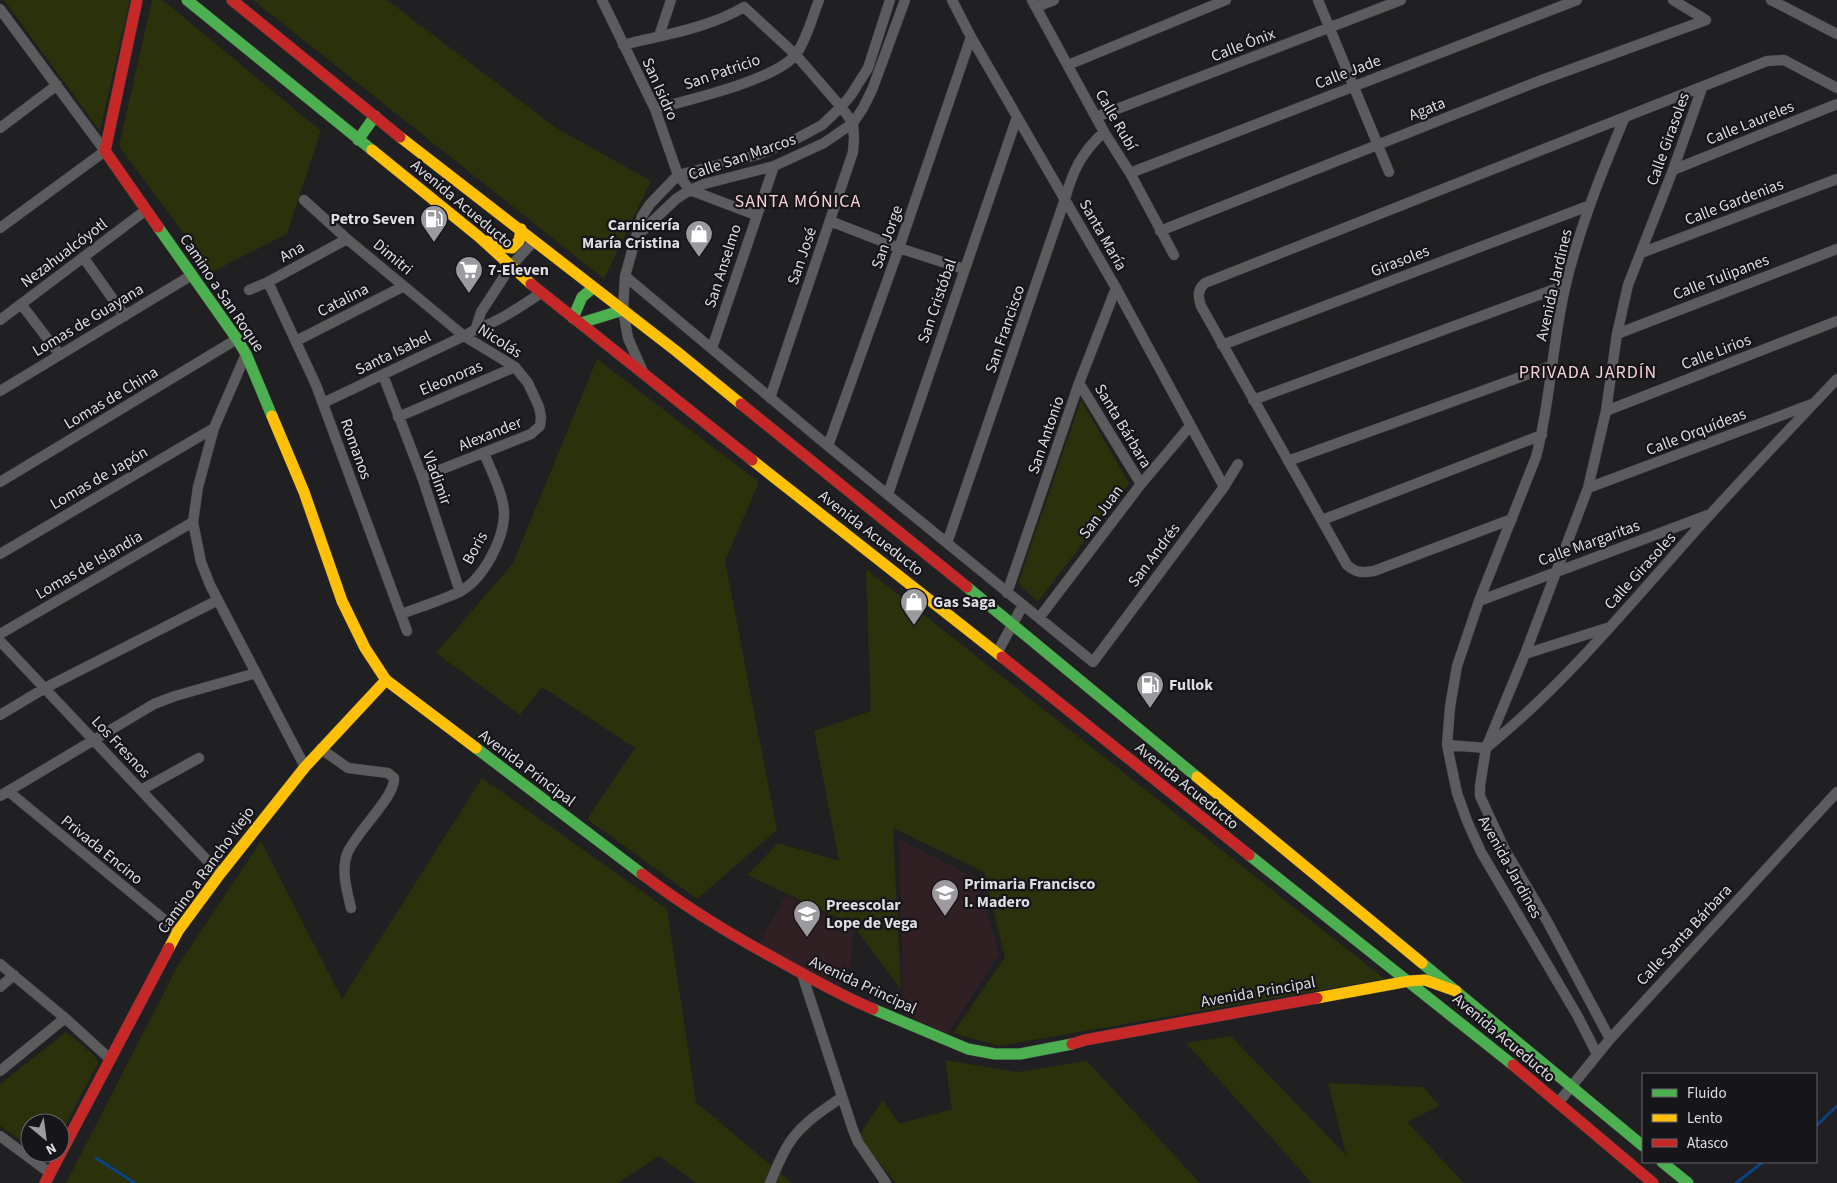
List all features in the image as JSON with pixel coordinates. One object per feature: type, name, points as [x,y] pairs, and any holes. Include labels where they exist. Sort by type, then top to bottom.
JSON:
[{"type":"street","points":[[0,228],[105,151],[137,0]]},
{"type":"street","name":"Avenida Acueducto","points":[[187,0],[478,236],[541,293],[1363,947],[1409,981],[1653,1183]]},
{"type":"street","name":"Avenida Acueducto","points":[[232,0],[422,154],[676,351],[1012,624],[1642,1145]]},
{"type":"street","name":"San Isidro","points":[[602,0],[655,109],[678,175],[690,190]]},
{"type":"street","points":[[660,36],[671,0]]},
{"type":"street","points":[[796,55],[819,0]]},
{"type":"street","name":"Calle San Marcos","points":[[643,373],[628,338],[623,310],[625,276],[642,216],[650,204],[678,175],[757,155],[798,138],[822,125],[851,96],[868,68],[890,0]]},
{"type":"street","name":"Calle San Marcos","points":[[636,236],[676,199],[690,190],[704,184],[774,166],[824,143],[853,123],[872,90],[905,0]]},
{"type":"street","name":"Santa María","points":[[952,0],[970,37],[1116,288],[1224,487]]},
{"type":"street","points":[[1034,4],[1054,0]]},
{"type":"street","points":[[1068,65],[1226,0]]},
{"type":"street","points":[[1318,0],[1389,172]]},
{"type":"street","name":"Calle Ónix","points":[[1096,117],[1401,0]]},
{"type":"street","name":"Calle Jade","points":[[1130,173],[1577,0]]},
{"type":"street","name":"Agata","points":[[1160,231],[1539,81],[1706,20],[1673,0]]},
{"type":"street","points":[[1771,0],[1837,34]]},
{"type":"street","points":[[623,45],[714,21],[745,4],[796,55],[853,123]]},
{"type":"street","name":"Calle Rubí","points":[[1034,4],[1104,132],[1130,173],[1174,256]]},
{"type":"street","name":"Camino a San Roque","points":[[0,9],[105,151],[246,354],[304,492],[342,601],[365,648],[386,680]]},
{"type":"street","name":"San Jorge","points":[[828,446],[899,248],[970,37]]},
{"type":"street","name":"San Patricio","points":[[655,109],[756,79],[779,68],[796,55]]},
{"type":"street","name":"Calle Girasoles","points":[[1641,253],[1674,170],[1702,88],[1767,61],[1784,60],[1837,88]]},
{"type":"street","points":[[0,128],[56,85]]},
{"type":"street","points":[[1512,518],[1366,572],[1359,572],[1347,565],[1222,345],[1201,306],[1198,292],[1205,283],[1702,88]]},
{"type":"street","name":"Calle Laureles","points":[[1674,170],[1837,104]]},
{"type":"street","points":[[358,140],[375,116]]},
{"type":"street","name":"San Cristóbal","points":[[888,494],[1016,117]]},
{"type":"street","name":"Avenida Jardines","points":[[1597,1054],[1577,1015],[1481,852],[1457,794],[1447,745],[1450,707],[1457,666],[1480,601],[1536,458],[1542,435],[1551,366],[1566,285],[1588,206],[1624,119]]},
{"type":"street","name":"San José","points":[[770,398],[853,152],[853,123]]},
{"type":"street","name":"San Francisco","points":[[947,543],[1065,199],[1070,179],[1079,160],[1090,145],[1104,132]]},
{"type":"street","name":"San Anselmo","points":[[712,348],[774,166]]},
{"type":"street","name":"Calle Gardenias","points":[[1641,253],[1837,179]]},
{"type":"street","points":[[690,190],[756,215]]},
{"type":"street","name":"Dimitri","points":[[304,200],[347,239],[464,336]]},
{"type":"street","name":"Girasoles","points":[[1222,345],[1588,206]]},
{"type":"street","name":"Nezahualcóyotl","points":[[0,320],[146,210]]},
{"type":"street","points":[[830,221],[899,248],[964,269]]},
{"type":"street","points":[[478,236],[508,249],[516,246],[521,229]]},
{"type":"street","name":"Ana","points":[[249,290],[268,282],[347,239]]},
{"type":"street","points":[[476,328],[481,312],[511,266],[534,241]]},
{"type":"street","name":"Calle Tulipanes","points":[[1617,334],[1837,249]]},
{"type":"street","name":"Avenida Jardines","points":[[1610,1039],[1547,921],[1505,850],[1480,796],[1480,781],[1486,748],[1525,654],[1588,488],[1606,412],[1617,334],[1628,285],[1641,253]]},
{"type":"street","points":[[83,258],[125,316]]},
{"type":"street","name":"Lomas de Guayana","points":[[0,391],[192,275]]},
{"type":"street","points":[[625,276],[828,446],[1039,618]]},
{"type":"street","name":"Romanos","points":[[268,282],[323,404],[407,631]]},
{"type":"street","points":[[1253,400],[1566,285]]},
{"type":"street","name":"Catalina","points":[[296,341],[404,286]]},
{"type":"street","points":[[593,288],[582,297],[577,321],[598,319],[613,312],[623,310]]},
{"type":"street","name":"San Antonio","points":[[1007,593],[1080,383],[1116,288]]},
{"type":"street","name":"Santa Isabel","points":[[323,404],[464,336],[476,328],[489,325],[541,293]]},
{"type":"street","points":[[21,304],[60,355]]},
{"type":"street","name":"Calle Lirios","points":[[1606,412],[1837,321]]},
{"type":"street","name":"Nicolás","points":[[464,336],[515,367],[534,394],[541,417],[540,426]]},
{"type":"street","name":"Lomas de China","points":[[0,482],[237,339]]},
{"type":"street","points":[[246,354],[214,428],[198,487],[193,522],[201,562],[218,600],[304,767]]},
{"type":"street","points":[[1288,460],[1551,366]]},
{"type":"street","name":"Eleonoras","points":[[398,417],[515,367]]},
{"type":"street","name":"Vladimir","points":[[383,375],[422,477],[460,592]]},
{"type":"street","name":"Calle Girasoles","points":[[1486,748],[1518,722],[1611,626],[1710,514],[1837,379]]},
{"type":"street","name":"Santa Bárbara","points":[[1080,383],[1141,484]]},
{"type":"street","name":"Calle Orquídeas","points":[[1588,488],[1814,404]]},
{"type":"street","name":"Alexander","points":[[422,477],[532,434],[540,426]]},
{"type":"street","name":"San Juan","points":[[1039,618],[1141,484],[1190,426]]},
{"type":"street","name":"Lomas de Japón","points":[[0,554],[214,428]]},
{"type":"street","points":[[1322,520],[1542,435]]},
{"type":"street","name":"Boris","points":[[401,614],[460,592],[480,574],[492,554],[503,529],[504,510],[484,453]]},
{"type":"street","name":"San Andrés","points":[[1039,618],[1093,662],[1224,487],[1238,464]]},
{"type":"street","name":"Calle Margaritas","points":[[1480,601],[1710,514]]},
{"type":"street","name":"Lomas de Islandia","points":[[0,634],[193,522]]},
{"type":"street","points":[[0,715],[45,688],[218,600]]},
{"type":"street","points":[[997,654],[1023,605]]},
{"type":"street","points":[[1525,654],[1611,626]]},
{"type":"street","name":"Los Fresnos","points":[[0,641],[220,874]]},
{"type":"street","points":[[4,794],[154,704],[174,696],[256,674]]},
{"type":"street","name":"Camino a Rancho Viejo","points":[[48,1178],[178,931],[304,767],[386,680]]},
{"type":"street","name":"Avenida Principal","points":[[386,680],[674,899],[731,934],[842,996],[968,1048],[995,1054],[1020,1054],[1067,1046],[1085,1040],[1409,981],[1425,980],[1456,991]]},
{"type":"street","points":[[1447,745],[1486,748]]},
{"type":"street","points":[[321,749],[348,768],[388,773],[394,778],[393,788],[363,828],[347,854],[344,867],[345,881],[351,908]]},
{"type":"street","points":[[141,790],[199,758]]},
{"type":"street","name":"Calle Santa Bárbara","points":[[1558,1103],[1610,1039],[1837,792]]},
{"type":"street","name":"Privada Encino","points":[[4,794],[178,931]]},
{"type":"street","points":[[0,964],[65,1018],[110,1059]]},
{"type":"street","points":[[802,974],[858,1142],[886,1183]]},
{"type":"street","points":[[0,987],[14,975]]},
{"type":"street","points":[[0,1071],[65,1018]]},
{"type":"street","points":[[770,1183],[795,1135],[806,1123],[842,1097]]},
{"type":"street","points":[[0,1136],[48,1178]]},
{"type":"street","points":[[1663,1163],[1688,1183]]},
{"type":"shaded area","name":"Primaria Francisco I. Madero","points":[[899,839],[977,879],[999,954],[947,1035],[904,1014]]},
{"type":"shaded area","name":"Preescolar Lope de Vega","points":[[786,895],[853,931],[850,966],[839,989],[758,945]]},
{"type":"green space","points":[[4,0],[130,0],[100,131]]},
{"type":"green space","points":[[152,0],[163,0],[321,131],[287,234],[212,272],[119,146]]},
{"type":"green space","points":[[253,0],[387,0],[558,129],[651,181],[604,279]]},
{"type":"green space","points":[[597,359],[759,482],[725,561],[777,830],[697,899],[587,819],[635,748],[542,687],[520,715],[436,653],[513,563]]},
{"type":"green space","points":[[1081,400],[1129,483],[1038,602],[1018,583]]},
{"type":"green space","points":[[866,569],[1385,979],[999,1046],[953,1033],[1005,957],[984,872],[893,828],[901,990],[853,925],[747,875],[778,843],[839,861],[814,731],[871,711]]},
{"type":"green space","points":[[482,778],[667,909],[696,1102],[792,1183],[696,1183],[659,1156],[618,1183],[66,1183],[177,967],[261,841],[342,999]]},
{"type":"green space","points":[[66,1032],[94,1055],[98,1063],[70,1117],[70,1113],[20,1113],[20,1140],[0,1126],[0,1084]]},
{"type":"green space","points":[[1231,1036],[1346,1155],[1328,1083],[1423,1087],[1440,1106],[1407,1122],[1464,1183],[1312,1183],[1186,1043]]},
{"type":"green space","points":[[945,1060],[1017,1072],[1087,1061],[1200,1183],[896,1183],[858,1137],[883,1100],[899,1124],[952,1109]]},
{"type":"waterway","points":[[1817,1125],[1837,1106]]},
{"type":"waterway","points":[[96,1158],[135,1183]]},
{"type":"waterway","points":[[1736,1183],[1762,1163]]},
{"type":"traffic: fast","points":[[187,0],[372,150]]},
{"type":"traffic: fast","points":[[358,140],[375,116]]},
{"type":"traffic: fast","points":[[158,227],[237,339],[246,354],[272,416]]},
{"type":"traffic: fast","points":[[573,318],[582,297],[593,288]]},
{"type":"traffic: fast","points":[[581,323],[623,310]]},
{"type":"traffic: fast","points":[[967,587],[1197,777]]},
{"type":"traffic: fast","points":[[476,748],[642,874]]},
{"type":"traffic: fast","points":[[1249,855],[1513,1065]]},
{"type":"traffic: fast","points":[[1422,963],[1642,1145]]},
{"type":"traffic: fast","points":[[873,1009],[968,1049],[995,1054],[1020,1054],[1072,1044]]},
{"type":"traffic: fast","points":[[1663,1163],[1688,1183]]},
{"type":"traffic: slow","points":[[400,137],[676,351],[741,404]]},
{"type":"traffic: slow","points":[[372,150],[478,236],[531,284]]},
{"type":"traffic: slow","points":[[488,241],[503,247],[512,248],[519,241],[521,229]]},
{"type":"traffic: slow","points":[[272,416],[304,492],[342,601],[365,648],[386,680],[476,748]]},
{"type":"traffic: slow","points":[[752,460],[1002,657]]},
{"type":"traffic: slow","points":[[169,948],[178,931],[220,874],[305,767],[386,680]]},
{"type":"traffic: slow","points":[[1197,777],[1422,963]]},
{"type":"traffic: slow","points":[[1317,998],[1409,981],[1425,980],[1456,991]]},
{"type":"traffic: jam","points":[[137,0],[105,151],[158,227]]},
{"type":"traffic: jam","points":[[232,0],[400,137]]},
{"type":"traffic: jam","points":[[531,284],[752,460]]},
{"type":"traffic: jam","points":[[741,404],[967,587]]},
{"type":"traffic: jam","points":[[1002,657],[1249,855]]},
{"type":"traffic: jam","points":[[642,874],[690,908],[740,939],[823,985],[873,1009]]},
{"type":"traffic: jam","points":[[45,1183],[169,948]]},
{"type":"traffic: jam","points":[[1072,1044],[1085,1040],[1317,998]]},
{"type":"traffic: jam","points":[[1513,1065],[1653,1183]]},
{"type":"place","name":"Petro Seven","points":[[434,243]]},
{"type":"place","name":"Carnicería María Cristina","points":[[699,258]]},
{"type":"place","name":"7-Eleven","points":[[469,294]]},
{"type":"place","name":"Gas Saga","points":[[914,626]]},
{"type":"place","name":"Fullok","points":[[1150,709]]},
{"type":"place","name":"Primaria Francisco I. Madero","points":[[945,917]]},
{"type":"place","name":"Preescolar Lope de Vega","points":[[807,938]]},
{"type":"district","name":"SANTA MÓNICA","points":[[798,201]]},
{"type":"district","name":"PRIVADA JARDÍN","points":[[1588,372]]}]
